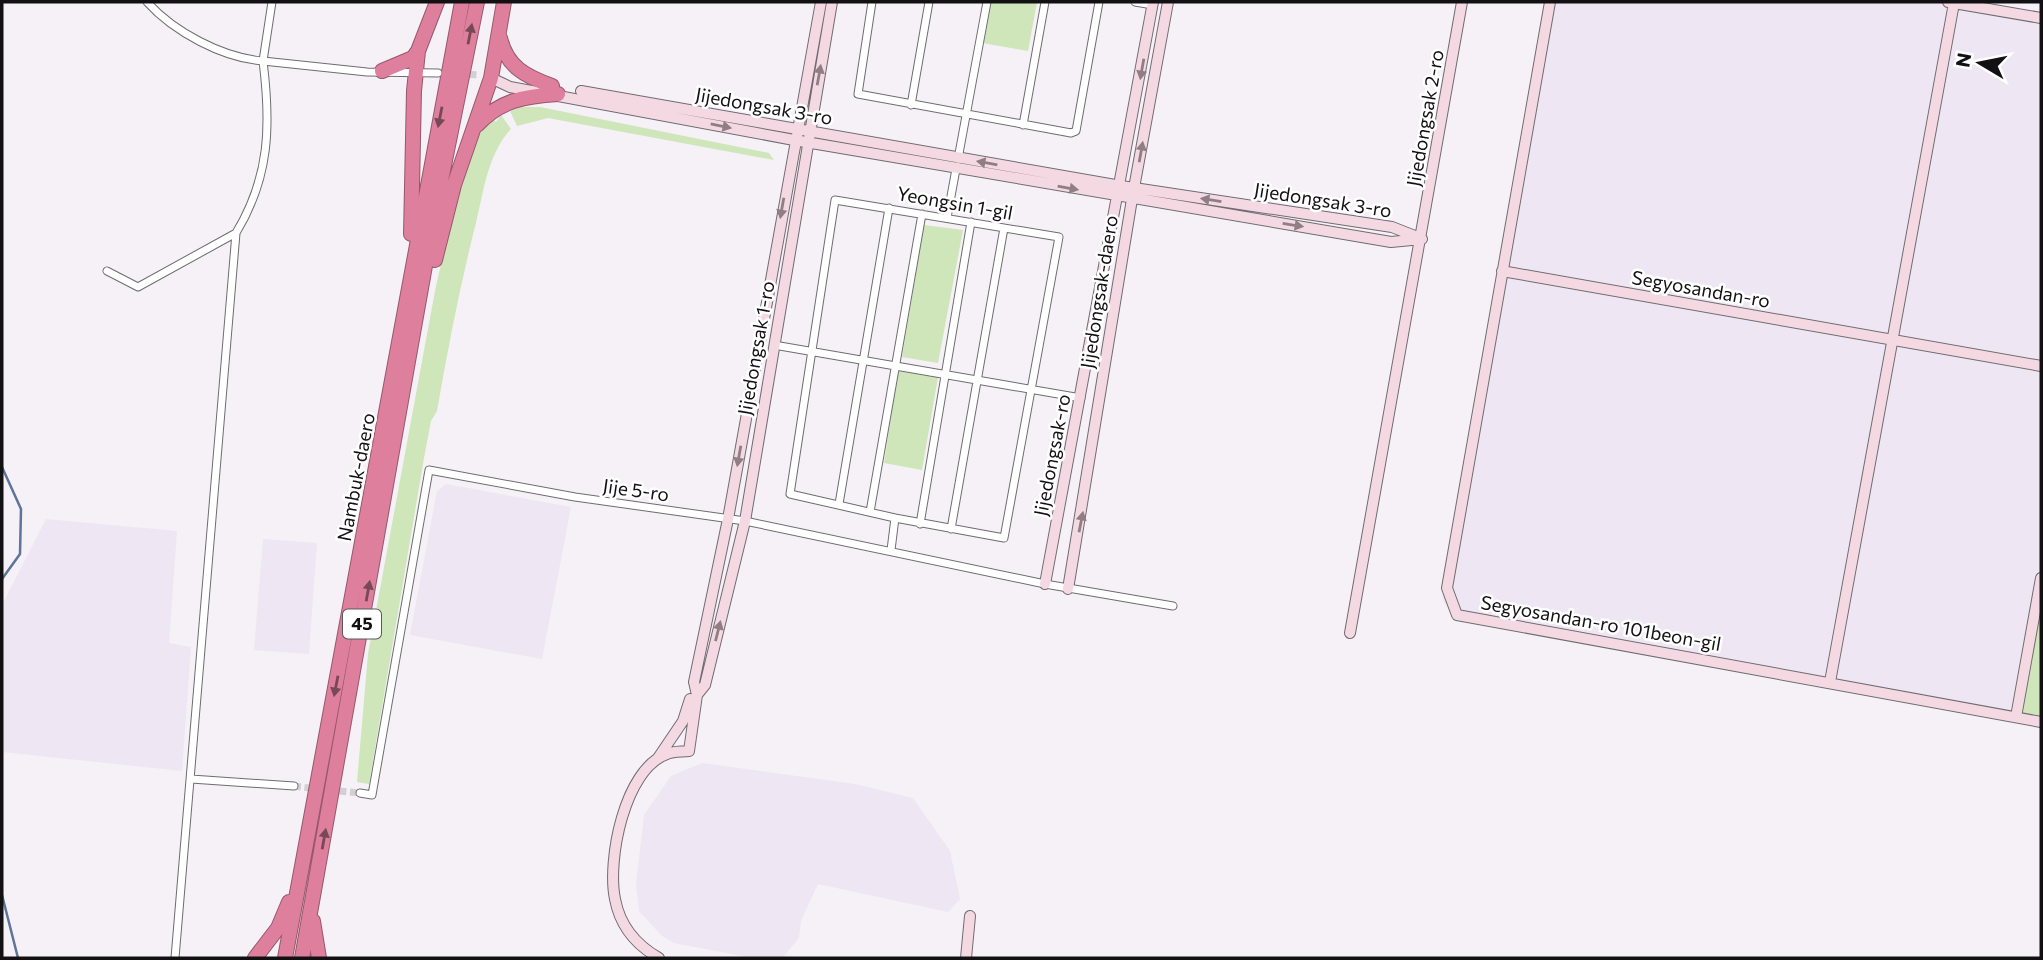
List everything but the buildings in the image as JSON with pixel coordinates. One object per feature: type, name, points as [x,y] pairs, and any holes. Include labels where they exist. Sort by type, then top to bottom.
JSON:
[{"type":"highway","points":[[382,71],[413,58],[437,2]]},
{"type":"highway","name":"Nambuk-daero","points":[[285,958],[390,402],[461,2]]},
{"type":"highway","name":"Nambuk-daero","points":[[302,958],[434,215],[477,2]]},
{"type":"highway","points":[[413,342],[423,318],[454,185],[474,128],[505,2]]},
{"type":"highway","points":[[499,35],[510,64],[527,77],[555,90]]},
{"type":"highway","points":[[390,402],[393,350],[411,232],[414,91],[418,51]]},
{"type":"highway","points":[[382,71],[406,80],[414,91]]},
{"type":"highway","points":[[474,128],[488,113],[504,103],[555,90]]},
{"type":"highway","points":[[255,958],[278,928],[299,878]]},
{"type":"highway","points":[[312,906],[320,958]]},
{"type":"street","points":[[147,2],[167,22],[240,59],[382,71],[438,72]]},
{"type":"street","points":[[175,958],[236,233],[253,204],[262,176],[268,99],[263,61],[272,2]]},
{"type":"street","name":"Jijedongsak 1-ro","points":[[655,761],[667,754],[689,751],[697,695],[694,682],[728,519],[796,128],[821,2]]},
{"type":"street","name":"Jijedongsak 1-ro","points":[[697,695],[705,685],[745,521],[832,2]]},
{"type":"street","points":[[872,2],[857,93],[1071,134],[1076,131],[1100,2]]},
{"type":"street","points":[[911,105],[929,2]]},
{"type":"street","points":[[947,218],[987,2]]},
{"type":"street","points":[[1023,125],[1045,2]]},
{"type":"street","points":[[1135,2],[1153,3]]},
{"type":"street","name":"Jijedongsak-daero","points":[[1068,589],[1133,194],[1168,2]]},
{"type":"street","name":"Jijedongsak 2-ro","points":[[1350,633],[1462,2]]},
{"type":"street","points":[[1502,271],[1550,2]]},
{"type":"street","points":[[1830,682],[1894,339],[1950,2],[2041,19]]},
{"type":"street","name":"Jijedongsak-ro","points":[[1045,584],[1153,3]]},
{"type":"street","name":"Jijedongsak 3-ro","points":[[486,77],[794,141],[809,137]]},
{"type":"street","name":"Jijedongsak 3-ro","points":[[555,90],[796,128],[809,137],[1391,242],[1422,239]]},
{"type":"street","name":"Yeongsin 1-gil","points":[[835,200],[922,214],[1059,237],[1004,537],[920,524],[790,494],[835,200]]},
{"type":"street","points":[[839,505],[889,208]]},
{"type":"street","points":[[870,512],[922,214]]},
{"type":"street","points":[[920,524],[971,222]]},
{"type":"street","points":[[951,529],[1004,228]]},
{"type":"street","points":[[107,271],[138,287],[236,233]]},
{"type":"street","name":"Segyosandan-ro","points":[[1502,271],[2041,366]]},
{"type":"street","name":"Segyosandan-ro 101beon-gil","points":[[1502,271],[1447,588],[1457,615],[2041,722]]},
{"type":"street","points":[[774,345],[1081,398]]},
{"type":"street","name":"Jije 5-ro","points":[[360,793],[372,795],[429,470],[575,497],[745,521],[1068,589],[1173,606]]},
{"type":"street","points":[[891,550],[895,518]]},
{"type":"street","points":[[2016,717],[2038,613],[2041,578]]},
{"type":"street","points":[[659,958],[644,950],[623,923],[615,900],[613,877],[625,804],[637,782],[683,721],[694,682]]},
{"type":"street","points":[[191,779],[294,786]]},
{"type":"street","points":[[967,958],[970,916]]},
{"type":"shaded area","points":[[1546,2],[1967,2],[2041,15],[2041,726],[1460,621],[1450,612],[1443,601],[1442,589]]},
{"type":"shaded area","points":[[446,484],[571,507],[542,659],[410,635],[437,491]]},
{"type":"shaded area","points":[[46,519],[177,531],[169,643],[191,647],[182,771],[2,752],[2,605]]},
{"type":"shaded area","points":[[263,539],[317,543],[309,654],[254,650]]},
{"type":"shaded area","points":[[702,763],[855,784],[913,798],[950,851],[960,899],[948,912],[818,884],[801,921],[799,938],[782,958],[753,958],[674,943],[662,936],[639,911],[636,884],[644,815],[671,776]]},
{"type":"green space","points":[[990,2],[1037,2],[1028,51],[982,43]]},
{"type":"green space","points":[[522,107],[540,107],[769,153],[774,160],[548,118],[517,126],[510,111]]},
{"type":"green space","points":[[501,115],[511,129],[497,150],[485,185],[437,411],[431,421],[369,784],[357,782],[368,654],[435,291],[450,223],[477,139],[491,117],[496,122]]},
{"type":"green space","points":[[924,225],[963,230],[938,363],[902,357]]},
{"type":"green space","points":[[898,370],[938,377],[922,470],[884,463]]},
{"type":"green space","points":[[2035,613],[2041,614],[2041,722],[2016,717]]},
{"type":"waterway","points":[[2,467],[21,509],[20,554],[2,579]]},
{"type":"waterway","points":[[2,895],[18,958]]},
{"type":"tunnel","points":[[438,73],[480,75]]},
{"type":"tunnel","points":[[294,786],[317,789]]},
{"type":"tunnel","points":[[329,790],[360,793]]}]
